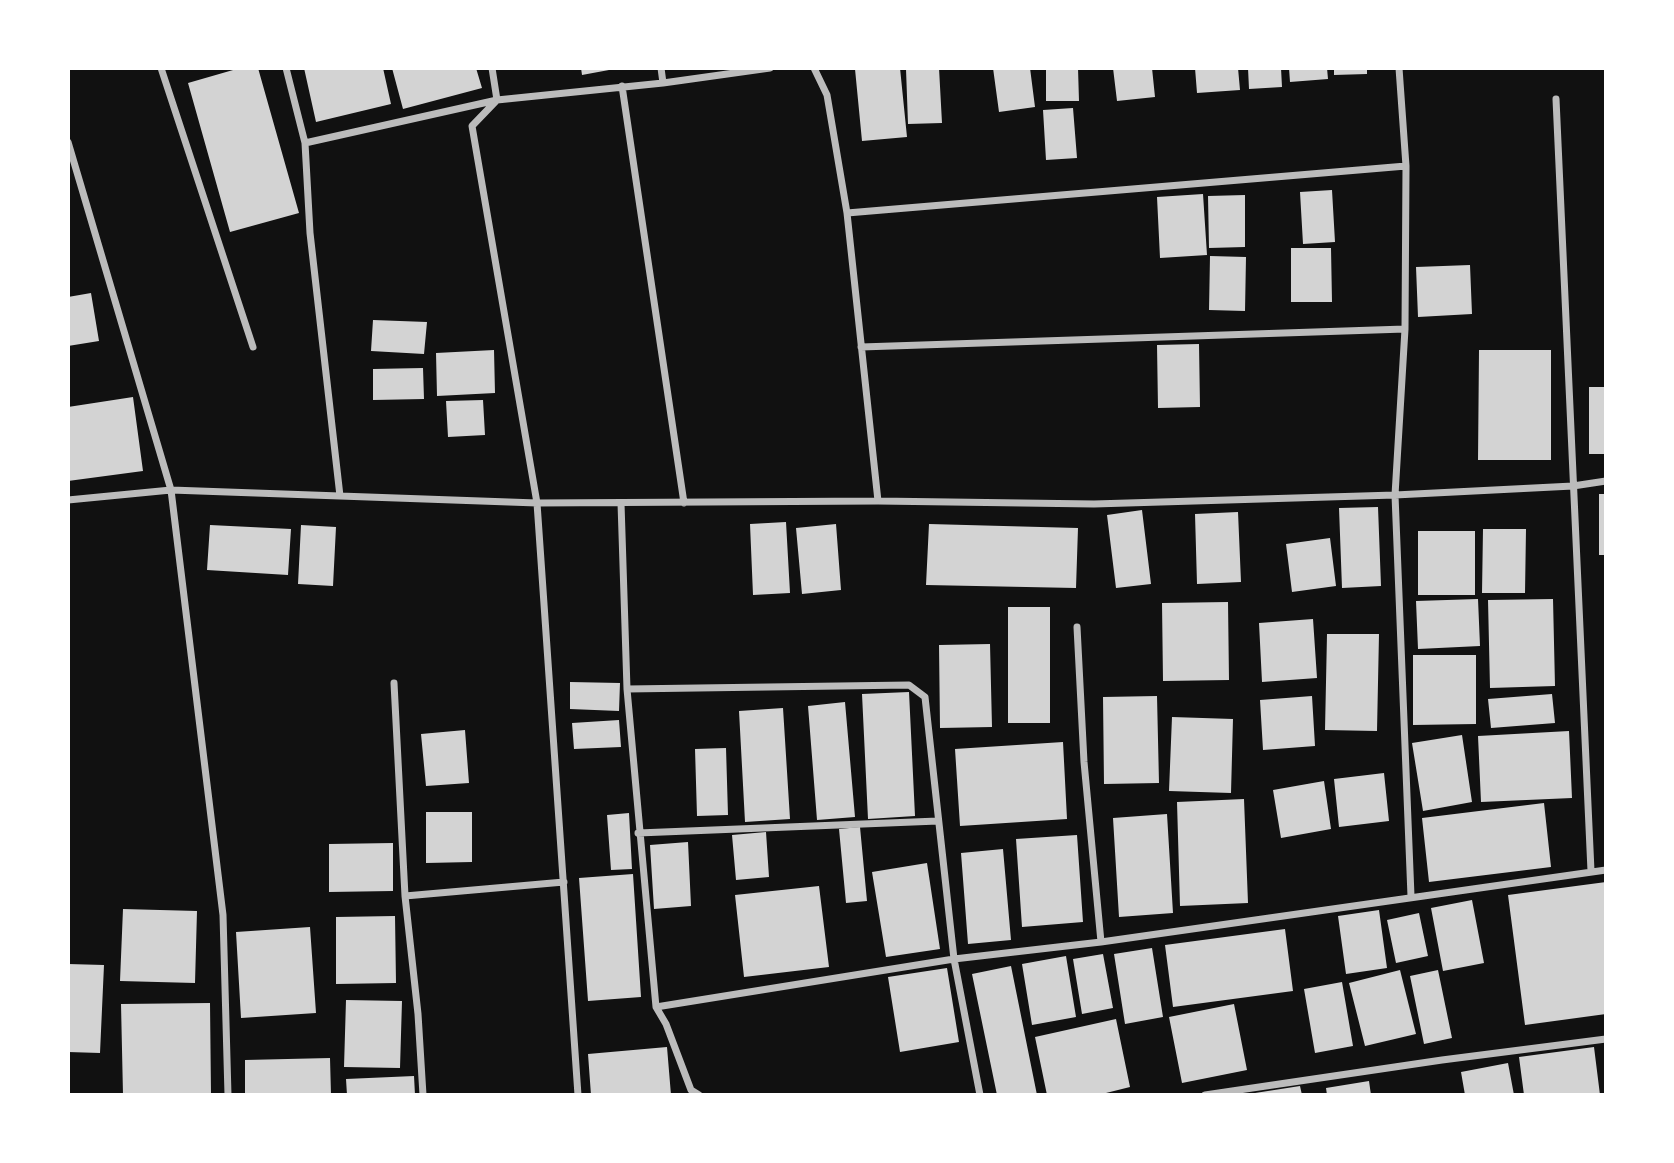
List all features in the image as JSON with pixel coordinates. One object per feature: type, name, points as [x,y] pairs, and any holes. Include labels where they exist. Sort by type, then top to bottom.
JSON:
[{"type":"street","points":[[161,68],[253,347]]},
{"type":"street","points":[[286,68],[305,144],[310,233],[340,496]]},
{"type":"street","points":[[492,68],[497,100]]},
{"type":"street","points":[[661,68],[663,83]]},
{"type":"street","points":[[305,144],[497,100],[663,83],[770,68]]},
{"type":"street","points":[[814,68],[827,95],[847,214],[878,501]]},
{"type":"street","points":[[1399,68],[1406,166],[1405,330],[1395,495],[1411,896]]},
{"type":"street","points":[[622,86],[684,503]]},
{"type":"street","points":[[1556,99],[1591,872]]},
{"type":"street","points":[[497,100],[472,127],[537,503],[578,1095]]},
{"type":"street","points":[[68,142],[171,490],[223,915],[228,1095]]},
{"type":"street","points":[[847,214],[1406,166]]},
{"type":"street","points":[[861,347],[1405,330]]},
{"type":"street","points":[[68,500],[171,490],[537,503],[878,501],[1094,504],[1395,495],[1573,486],[1606,481]]},
{"type":"street","points":[[621,503],[627,689],[638,833],[656,1007],[666,1024],[691,1090],[699,1095]]},
{"type":"street","points":[[1077,627],[1084,762],[1101,942]]},
{"type":"street","points":[[394,682],[405,897],[418,1014],[423,1095]]},
{"type":"street","points":[[627,689],[909,685],[925,697],[954,959],[980,1095]]},
{"type":"street","points":[[638,833],[938,821]]},
{"type":"street","points":[[656,1007],[954,959],[1101,942],[1606,870]]},
{"type":"street","points":[[405,897],[564,882]]},
{"type":"street","points":[[1205,1095],[1606,1039]]},
{"type":"building","points":[[240,68],[258,68],[299,213],[230,232],[188,83]]},
{"type":"building","points":[[304,68],[383,68],[391,104],[316,122]]},
{"type":"building","points":[[392,68],[476,68],[482,88],[403,109]]},
{"type":"building","points":[[581,68],[609,68],[609,70],[582,75]]},
{"type":"building","points":[[900,68],[907,137],[862,141],[855,69]]},
{"type":"building","points":[[939,68],[942,123],[908,124],[906,69]]},
{"type":"building","points":[[993,68],[1030,68],[1035,107],[999,112]]},
{"type":"building","points":[[1046,68],[1078,68],[1079,101],[1046,101]]},
{"type":"building","points":[[1113,68],[1152,68],[1155,97],[1117,101]]},
{"type":"building","points":[[1195,68],[1238,68],[1240,90],[1197,93]]},
{"type":"building","points":[[1248,68],[1281,68],[1282,87],[1249,89]]},
{"type":"building","points":[[1289,68],[1327,68],[1328,79],[1290,82]]},
{"type":"building","points":[[1334,68],[1367,68],[1367,74],[1334,75]]},
{"type":"building","points":[[1073,108],[1077,158],[1046,160],[1043,110]]},
{"type":"building","points":[[1332,190],[1335,242],[1303,244],[1300,192]]},
{"type":"building","points":[[1203,194],[1207,255],[1160,258],[1157,197]]},
{"type":"building","points":[[1245,195],[1245,247],[1209,248],[1208,196]]},
{"type":"building","points":[[1291,248],[1331,248],[1332,302],[1291,302]]},
{"type":"building","points":[[1210,256],[1246,257],[1245,311],[1209,310]]},
{"type":"building","points":[[1470,265],[1472,314],[1418,317],[1416,267]]},
{"type":"building","points":[[91,293],[99,341],[68,346],[68,297]]},
{"type":"building","points":[[373,320],[427,322],[424,354],[371,351]]},
{"type":"building","points":[[1199,344],[1200,407],[1158,408],[1157,345]]},
{"type":"building","points":[[494,350],[495,393],[437,396],[436,353]]},
{"type":"building","points":[[1479,350],[1551,350],[1551,460],[1478,460]]},
{"type":"building","points":[[423,368],[424,399],[373,400],[373,369]]},
{"type":"building","points":[[1589,387],[1606,387],[1606,454],[1589,454]]},
{"type":"building","points":[[133,397],[143,471],[68,481],[68,407]]},
{"type":"building","points":[[483,400],[485,435],[448,437],[446,401]]},
{"type":"building","points":[[1599,494],[1606,494],[1606,555],[1599,555]]},
{"type":"building","points":[[1378,507],[1381,586],[1342,588],[1339,508]]},
{"type":"building","points":[[1142,510],[1151,584],[1116,588],[1107,515]]},
{"type":"building","points":[[1238,512],[1241,582],[1197,584],[1195,514]]},
{"type":"building","points":[[786,522],[790,593],[753,595],[750,524]]},
{"type":"building","points":[[836,524],[841,590],[802,594],[796,528]]},
{"type":"building","points":[[929,524],[1078,528],[1076,588],[926,585]]},
{"type":"building","points":[[210,525],[291,529],[288,575],[207,570]]},
{"type":"building","points":[[301,525],[336,527],[333,586],[298,584]]},
{"type":"building","points":[[1483,529],[1526,529],[1525,593],[1482,593]]},
{"type":"building","points":[[1418,531],[1475,531],[1475,595],[1418,595]]},
{"type":"building","points":[[1330,538],[1336,586],[1292,592],[1286,544]]},
{"type":"building","points":[[1478,599],[1480,646],[1418,649],[1416,601]]},
{"type":"building","points":[[1553,599],[1555,686],[1490,688],[1488,600]]},
{"type":"building","points":[[1228,602],[1229,680],[1163,681],[1162,603]]},
{"type":"building","points":[[1008,607],[1050,607],[1050,723],[1008,723]]},
{"type":"building","points":[[1313,619],[1317,678],[1262,682],[1259,623]]},
{"type":"building","points":[[1327,634],[1379,634],[1377,731],[1325,730]]},
{"type":"building","points":[[990,644],[992,727],[940,728],[939,645]]},
{"type":"building","points":[[1413,655],[1476,655],[1476,724],[1413,725]]},
{"type":"building","points":[[570,682],[620,683],[619,711],[570,709]]},
{"type":"building","points":[[909,692],[915,816],[868,819],[862,694]]},
{"type":"building","points":[[1552,694],[1555,723],[1491,728],[1488,699]]},
{"type":"building","points":[[1157,696],[1159,783],[1104,784],[1103,697]]},
{"type":"building","points":[[1312,696],[1315,746],[1263,750],[1260,700]]},
{"type":"building","points":[[845,702],[855,817],[817,820],[808,706]]},
{"type":"building","points":[[783,708],[790,819],[745,822],[739,711]]},
{"type":"building","points":[[1172,717],[1233,719],[1231,793],[1169,791]]},
{"type":"building","points":[[619,720],[621,747],[574,749],[572,723]]},
{"type":"building","points":[[465,730],[469,783],[426,786],[421,734]]},
{"type":"building","points":[[1569,731],[1572,798],[1481,802],[1478,736]]},
{"type":"building","points":[[1462,735],[1472,802],[1423,811],[1412,743]]},
{"type":"building","points":[[1063,742],[1067,819],[960,826],[955,749]]},
{"type":"building","points":[[726,748],[728,815],[697,816],[695,749]]},
{"type":"building","points":[[1384,773],[1389,821],[1339,827],[1334,779]]},
{"type":"building","points":[[1324,781],[1331,829],[1281,838],[1273,790]]},
{"type":"building","points":[[1244,799],[1248,903],[1180,906],[1177,802]]},
{"type":"building","points":[[1544,803],[1551,867],[1429,882],[1422,818]]},
{"type":"building","points":[[426,812],[472,812],[472,862],[426,863]]},
{"type":"building","points":[[629,813],[632,869],[611,870],[607,815]]},
{"type":"building","points":[[1167,814],[1173,913],[1119,917],[1113,818]]},
{"type":"building","points":[[860,827],[867,901],[846,903],[839,829]]},
{"type":"building","points":[[766,832],[769,877],[736,880],[732,835]]},
{"type":"building","points":[[1077,835],[1083,922],[1022,927],[1016,839]]},
{"type":"building","points":[[688,842],[691,906],[654,909],[650,845]]},
{"type":"building","points":[[393,843],[393,891],[329,892],[329,844]]},
{"type":"building","points":[[1003,849],[1011,940],[968,944],[961,853]]},
{"type":"building","points":[[927,863],[940,949],[886,957],[872,872]]},
{"type":"building","points":[[633,874],[641,997],[588,1001],[579,878]]},
{"type":"building","points":[[1606,882],[1606,1014],[1525,1025],[1508,895]]},
{"type":"building","points":[[819,886],[829,967],[744,977],[735,895]]},
{"type":"building","points":[[1472,900],[1484,963],[1443,971],[1431,908]]},
{"type":"building","points":[[123,909],[197,911],[195,983],[120,981]]},
{"type":"building","points":[[1379,910],[1387,968],[1346,974],[1338,916]]},
{"type":"building","points":[[1419,913],[1428,956],[1396,963],[1387,920]]},
{"type":"building","points":[[395,916],[396,983],[336,984],[336,917]]},
{"type":"building","points":[[310,927],[316,1013],[241,1018],[236,932]]},
{"type":"building","points":[[1285,929],[1293,991],[1173,1007],[1165,945]]},
{"type":"building","points":[[1152,948],[1163,1017],[1125,1024],[1114,954]]},
{"type":"building","points":[[1103,954],[1113,1008],[1082,1014],[1073,959]]},
{"type":"building","points":[[1066,956],[1076,1017],[1032,1025],[1022,964]]},
{"type":"building","points":[[68,964],[104,965],[100,1053],[68,1052]]},
{"type":"building","points":[[1011,966],[1037,1095],[997,1095],[972,974]]},
{"type":"building","points":[[947,968],[959,1042],[900,1052],[888,977]]},
{"type":"building","points":[[1400,970],[1416,1034],[1365,1046],[1349,983]]},
{"type":"building","points":[[1438,970],[1452,1038],[1424,1044],[1410,976]]},
{"type":"building","points":[[1342,982],[1353,1046],[1315,1053],[1304,989]]},
{"type":"building","points":[[346,1000],[402,1001],[400,1068],[344,1067]]},
{"type":"building","points":[[210,1003],[211,1095],[123,1095],[121,1004]]},
{"type":"building","points":[[1234,1004],[1247,1070],[1182,1083],[1169,1017]]},
{"type":"building","points":[[1116,1019],[1130,1087],[1098,1095],[1047,1095],[1035,1037]]},
{"type":"building","points":[[667,1047],[671,1095],[591,1095],[588,1054]]},
{"type":"building","points":[[1594,1047],[1600,1095],[1524,1095],[1519,1057]]},
{"type":"building","points":[[330,1058],[331,1095],[245,1095],[245,1060]]},
{"type":"building","points":[[1508,1063],[1514,1095],[1465,1095],[1461,1072]]},
{"type":"building","points":[[414,1076],[415,1095],[347,1095],[346,1079]]},
{"type":"building","points":[[1369,1081],[1371,1095],[1327,1095],[1326,1088]]},
{"type":"building","points":[[1300,1086],[1302,1095],[1255,1095],[1255,1093]]}]
